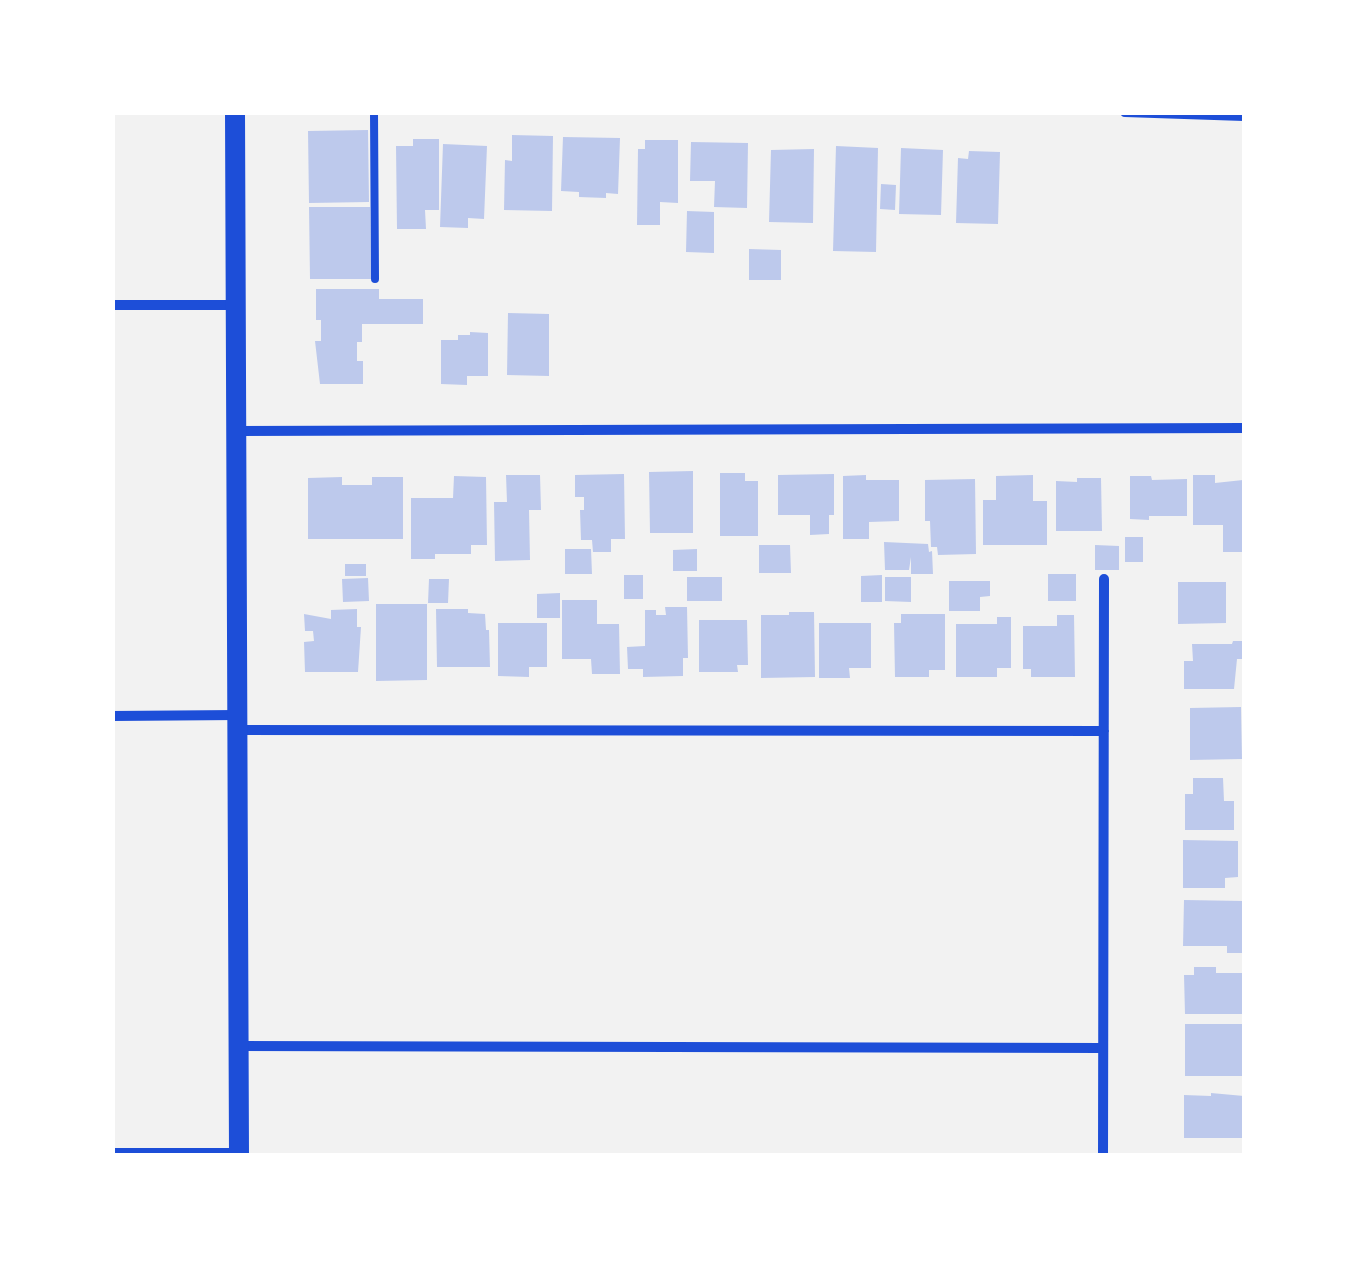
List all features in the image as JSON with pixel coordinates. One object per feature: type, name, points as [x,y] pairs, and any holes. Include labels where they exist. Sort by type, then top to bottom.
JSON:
[{"type":"main road","points":[[235,112],[239,1154]]},
{"type":"street","points":[[1125,112],[1244,116]]},
{"type":"street","points":[[112,305],[236,305]]},
{"type":"street","points":[[237,431],[1244,428]]},
{"type":"street","points":[[1102,1156],[1104,579]]},
{"type":"street","points":[[112,716],[239,723],[1104,731]]},
{"type":"street","points":[[238,1046],[1103,1048]]},
{"type":"street","points":[[112,1154],[239,1154]]},
{"type":"lane","points":[[374,112],[375,279]]},
{"type":"building","points":[[368,130],[369,202],[309,203],[308,131]]},
{"type":"building","points":[[512,135],[553,136],[552,211],[504,210],[505,160],[512,161]]},
{"type":"building","points":[[563,137],[620,138],[618,194],[606,193],[606,198],[579,197],[579,192],[561,191]]},
{"type":"building","points":[[413,139],[439,139],[439,210],[425,210],[426,229],[397,229],[396,146],[413,146]]},
{"type":"building","points":[[645,140],[678,140],[678,203],[660,202],[660,225],[637,225],[638,149],[645,149]]},
{"type":"building","points":[[691,142],[748,143],[747,208],[714,207],[715,181],[690,181]]},
{"type":"building","points":[[443,144],[487,146],[484,219],[468,218],[468,228],[440,227]]},
{"type":"building","points":[[836,146],[878,148],[876,252],[833,251]]},
{"type":"building","points":[[901,148],[943,150],[941,215],[899,214]]},
{"type":"building","points":[[814,149],[813,223],[769,222],[771,150]]},
{"type":"building","points":[[969,151],[1000,152],[998,224],[956,223],[958,158],[968,159]]},
{"type":"building","points":[[881,184],[896,185],[895,210],[880,209]]},
{"type":"building","points":[[309,207],[370,207],[371,279],[310,279]]},
{"type":"building","points":[[687,211],[714,212],[714,253],[686,252]]},
{"type":"building","points":[[749,249],[781,250],[781,280],[749,280]]},
{"type":"building","points":[[316,289],[379,289],[379,299],[423,299],[423,324],[362,324],[357,361],[363,361],[363,384],[320,384],[315,341],[321,341],[321,320],[316,320]]},
{"type":"building","points":[[508,313],[549,314],[549,376],[507,375]]},
{"type":"building","points":[[488,333],[488,376],[467,376],[467,385],[441,384],[441,340],[458,340],[458,335]]},
{"type":"building","points":[[693,471],[693,533],[650,533],[649,472]]},
{"type":"building","points":[[720,473],[745,473],[745,481],[758,481],[758,536],[720,536]]},
{"type":"building","points":[[624,474],[625,539],[611,539],[611,552],[593,552],[592,540],[581,540],[580,510],[584,510],[584,497],[575,497],[575,475]]},
{"type":"building","points":[[834,474],[834,515],[829,515],[829,534],[810,535],[810,515],[778,515],[778,475]]},
{"type":"building","points":[[506,475],[540,475],[541,510],[529,510],[530,560],[495,561],[494,502],[507,502]]},
{"type":"building","points":[[866,475],[866,480],[899,480],[899,521],[869,522],[869,539],[843,539],[843,476]]},
{"type":"building","points":[[1033,475],[1033,501],[1047,501],[1047,545],[983,545],[983,500],[996,500],[996,476]]},
{"type":"building","points":[[1193,475],[1215,475],[1215,483],[1243,480],[1244,552],[1223,552],[1223,525],[1193,525]]},
{"type":"building","points":[[454,476],[486,477],[487,545],[471,545],[471,554],[411,559],[411,498],[453,498]]},
{"type":"building","points":[[1130,476],[1187,479],[1187,516],[1130,519]]},
{"type":"building","points":[[342,477],[342,485],[372,485],[372,477],[403,477],[403,539],[308,539],[308,478]]},
{"type":"building","points":[[1077,478],[1101,478],[1102,531],[1056,531],[1056,481],[1077,482]]},
{"type":"building","points":[[975,479],[976,554],[938,555],[937,547],[931,547],[930,521],[925,521],[925,480]]},
{"type":"building","points":[[1125,537],[1143,537],[1143,562],[1125,562]]},
{"type":"building","points":[[884,542],[928,544],[933,574],[911,574],[911,557],[909,570],[885,570]]},
{"type":"building","points":[[759,545],[790,545],[791,573],[759,573]]},
{"type":"building","points":[[1095,545],[1119,546],[1119,570],[1095,570]]},
{"type":"building","points":[[565,549],[591,549],[592,574],[565,574]]},
{"type":"building","points":[[697,549],[697,571],[673,571],[673,550]]},
{"type":"building","points":[[345,564],[366,564],[366,576],[345,576]]},
{"type":"building","points":[[1048,574],[1076,574],[1076,601],[1048,601]]},
{"type":"building","points":[[624,575],[643,575],[643,599],[624,599]]},
{"type":"building","points":[[882,575],[882,602],[861,602],[861,576]]},
{"type":"building","points":[[687,577],[722,577],[722,601],[687,601]]},
{"type":"building","points":[[885,577],[911,577],[911,602],[885,601]]},
{"type":"building","points":[[368,578],[369,601],[343,602],[342,579]]},
{"type":"building","points":[[429,579],[449,579],[448,603],[428,603]]},
{"type":"building","points":[[949,581],[990,581],[990,596],[980,597],[980,611],[949,611]]},
{"type":"building","points":[[1178,582],[1226,582],[1226,623],[1178,624]]},
{"type":"building","points":[[560,593],[560,618],[537,618],[537,594]]},
{"type":"building","points":[[562,600],[597,600],[597,624],[619,624],[620,674],[592,674],[591,659],[562,659]]},
{"type":"building","points":[[376,604],[427,604],[427,680],[376,681]]},
{"type":"building","points":[[665,607],[687,607],[688,658],[683,658],[683,676],[643,677],[643,669],[628,669],[627,647],[645,646],[645,610],[666,615]]},
{"type":"building","points":[[357,609],[357,627],[361,627],[358,672],[305,672],[304,642],[314,641],[313,631],[305,631],[304,614],[331,619],[331,610]]},
{"type":"building","points":[[436,609],[468,609],[468,613],[485,614],[490,667],[437,667]]},
{"type":"building","points":[[814,612],[815,677],[761,678],[761,615]]},
{"type":"building","points":[[901,614],[945,614],[945,670],[929,670],[929,677],[895,677],[894,623],[901,623]]},
{"type":"building","points":[[1057,615],[1074,615],[1075,677],[1031,677],[1031,669],[1023,669],[1023,626],[1057,626]]},
{"type":"building","points":[[997,617],[1011,617],[1011,668],[997,668],[997,677],[956,677],[956,624],[997,624]]},
{"type":"building","points":[[699,620],[747,620],[748,665],[737,665],[738,672],[699,672]]},
{"type":"building","points":[[498,623],[547,623],[547,667],[529,667],[529,677],[498,676]]},
{"type":"building","points":[[819,623],[871,623],[871,668],[849,668],[850,678],[819,678]]},
{"type":"building","points":[[1244,641],[1244,659],[1237,659],[1234,689],[1184,689],[1184,661],[1193,661],[1192,644]]},
{"type":"building","points":[[1241,707],[1242,759],[1190,760],[1190,708]]},
{"type":"building","points":[[1193,778],[1223,778],[1224,801],[1234,801],[1234,830],[1185,830],[1185,794],[1193,794]]},
{"type":"building","points":[[1183,840],[1238,841],[1238,877],[1225,878],[1225,888],[1183,888]]},
{"type":"building","points":[[1184,900],[1244,901],[1244,953],[1227,953],[1227,946],[1183,946]]},
{"type":"building","points":[[1194,967],[1216,967],[1216,973],[1244,973],[1244,1014],[1185,1014],[1184,975],[1194,975]]},
{"type":"building","points":[[1185,1024],[1244,1024],[1244,1076],[1185,1076]]},
{"type":"building","points":[[1184,1095],[1244,1096],[1244,1138],[1184,1138]]}]
